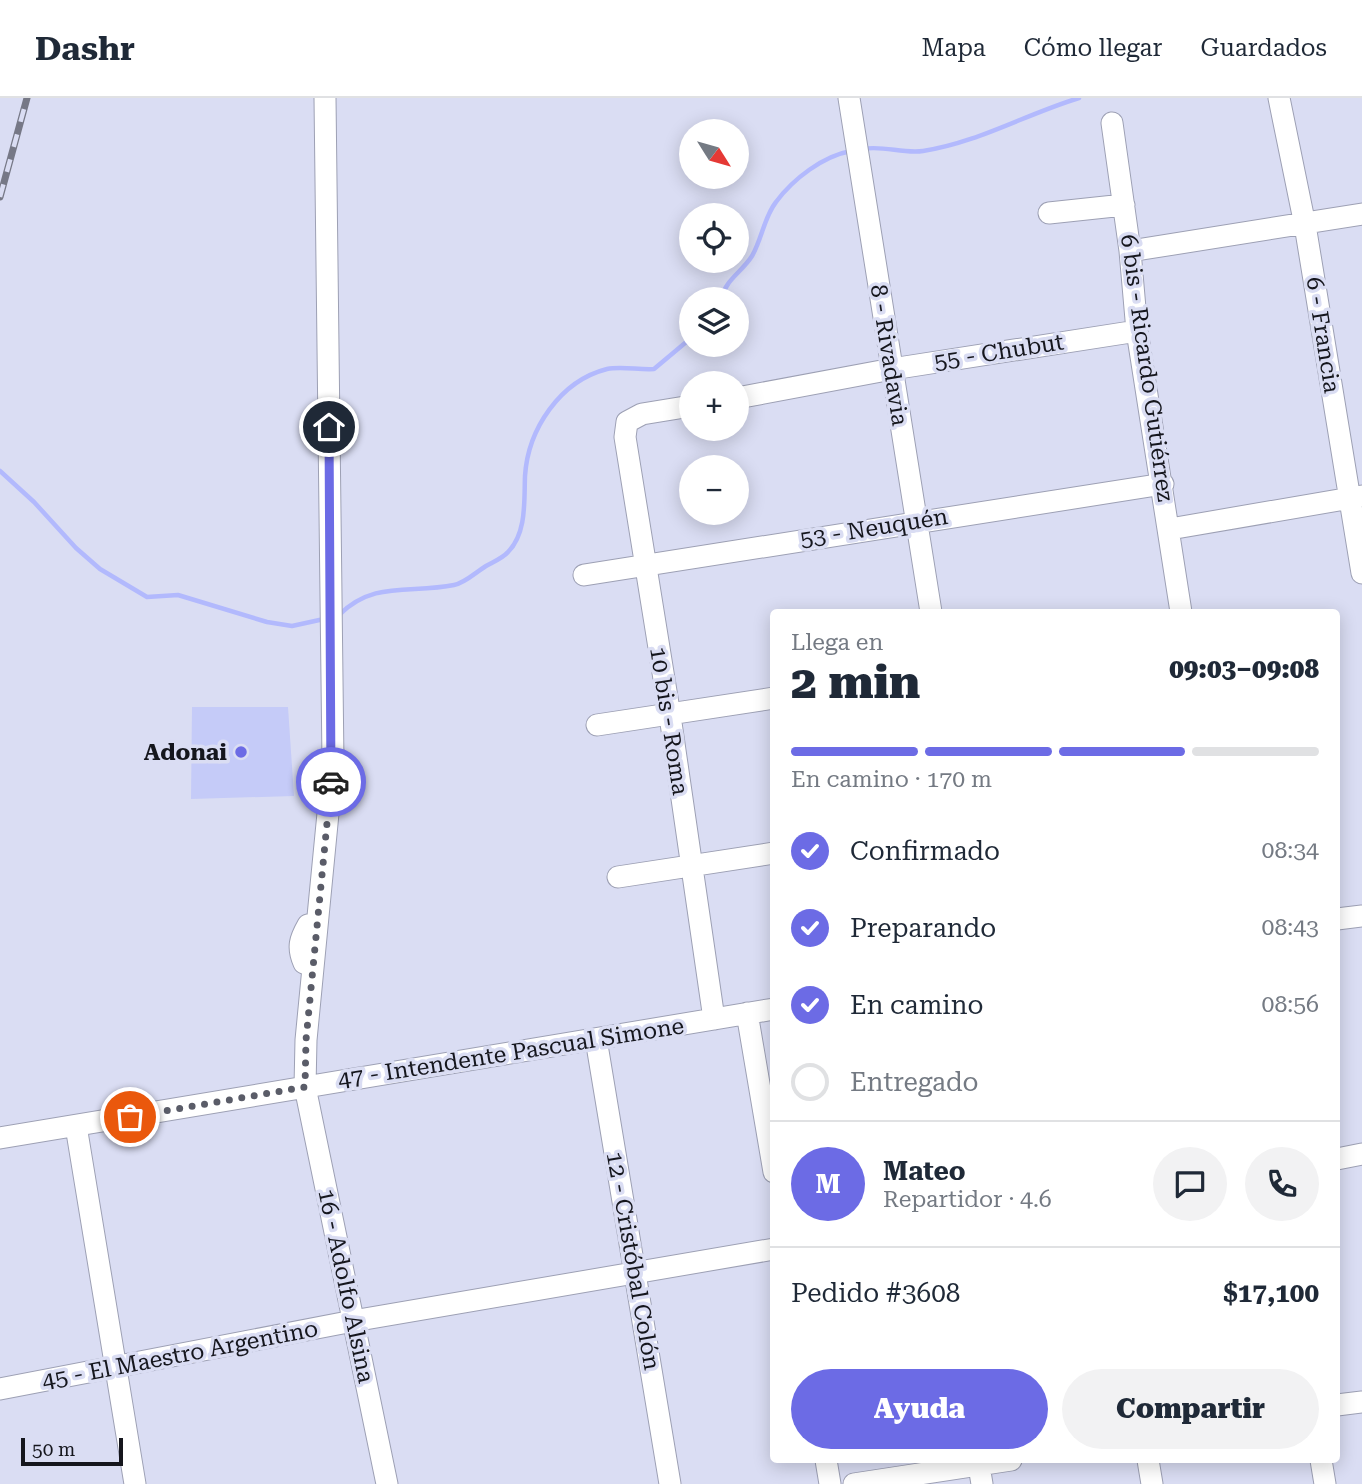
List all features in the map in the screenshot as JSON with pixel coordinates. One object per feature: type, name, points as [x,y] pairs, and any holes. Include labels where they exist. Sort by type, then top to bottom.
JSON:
[{"type":"street","name":"16 - Adolfo Alsina","points":[[324,98],[333,762],[313,966],[305,1087],[387,1484]]},
{"type":"street","name":"8 - Rivadavia","points":[[849,98],[931,609]]},
{"type":"street","name":"6 - Francia","points":[[1279,98],[1356,497],[1362,573]]},
{"type":"street","name":"6 bis - Ricardo Gutiérrez","points":[[1112,123],[1130,251],[1137,331],[1181,609]]},
{"type":"street","points":[[1049,214],[1124,205]]},
{"type":"street","points":[[1130,251],[1362,214]]},
{"type":"street","name":"55 - Chubut","points":[[749,396],[892,369],[1137,331]]},
{"type":"street","name":"10 bis - Roma","points":[[679,407],[642,414],[627,422],[625,437],[670,716],[714,1019]]},
{"type":"street","name":"53 - Neuquén","points":[[584,575],[1163,484]]},
{"type":"street","points":[[1170,529],[1356,497]]},
{"type":"street","points":[[597,725],[770,699]]},
{"type":"street","points":[[618,877],[770,854]]},
{"type":"street","points":[[1340,919],[1362,916]]},
{"type":"street","name":"47 - Intendente Pascual Simone","points":[[0,1138],[770,1010]]},
{"type":"street","points":[[747,1013],[770,1148]]},
{"type":"street","name":"12 - Cristóbal Colón","points":[[596,1039],[670,1484]]},
{"type":"street","points":[[76,1126],[135,1484]]},
{"type":"street","points":[[1340,1158],[1362,1154]]},
{"type":"street","name":"45 - El Maestro Argentino","points":[[0,1390],[354,1321],[770,1250]]},
{"type":"street","points":[[1340,1405],[1362,1402]]},
{"type":"street","points":[[826,1463],[830,1484]]},
{"type":"street","points":[[854,1484],[979,1469],[1000,1463]]},
{"type":"street","points":[[1148,1463],[1152,1484]]},
{"type":"street","points":[[1322,1463],[1325,1484]]},
{"type":"shaded area","name":"Adonai","points":[[192,707],[288,707],[294,796],[191,799]]},
{"type":"waterway","points":[[863,149],[916,152],[943,147],[1079,98]]},
{"type":"waterway","points":[[726,287],[752,256],[769,214],[783,193],[819,163],[851,151]]},
{"type":"waterway","points":[[339,615],[352,604],[379,593],[458,584],[503,556],[519,535],[527,458],[532,441],[549,409],[575,384],[590,375],[607,369],[654,369],[679,348]]},
{"type":"waterway","points":[[0,471],[100,569],[147,597],[178,595],[267,622],[292,626],[324,619]]},
{"type":"railway","points":[[0,197],[27,98]]},
{"type":"way so far","points":[[130,1117],[305,1087],[306,1040],[331,782]]},
{"type":"place","name":"Adonai","points":[[241,752]]},
{"type":"route","points":[[329,427],[333,762],[331,782]]}]
